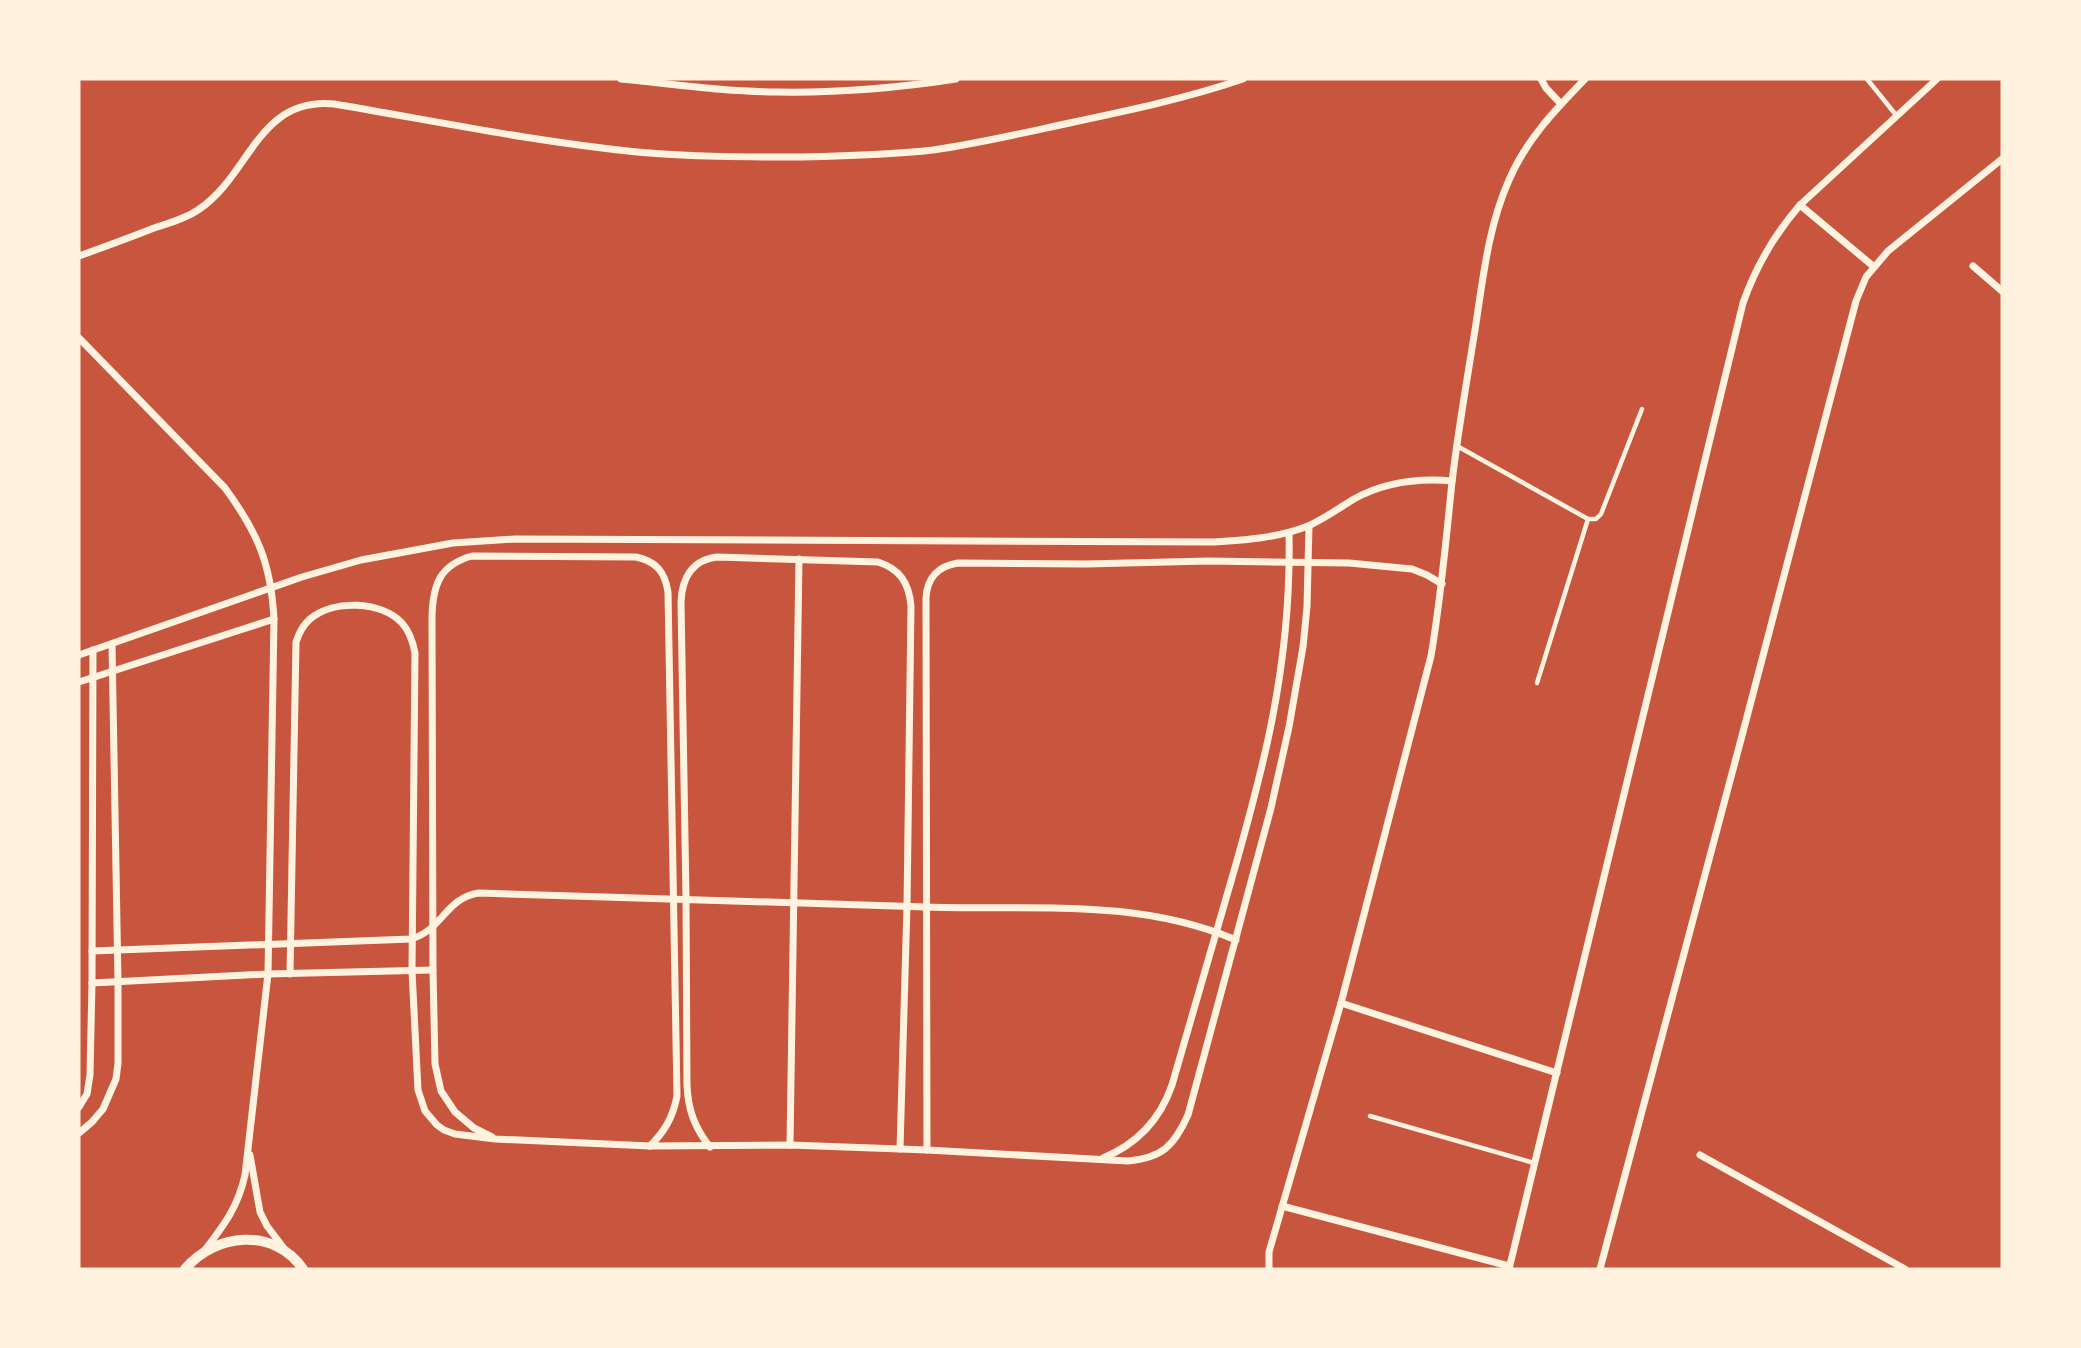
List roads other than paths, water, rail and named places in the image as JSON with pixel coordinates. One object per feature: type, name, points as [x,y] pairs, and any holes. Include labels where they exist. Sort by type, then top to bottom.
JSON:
[{"type":"street","points":[[621,79],[726,90],[777,92],[845,90],[956,79]]},
{"type":"street","points":[[79,256],[177,221],[197,211],[222,188],[269,126],[288,111],[310,104],[334,104],[552,141],[641,152],[718,156],[833,156],[931,150],[1000,139],[1147,107],[1243,79]]},
{"type":"street","points":[[1541,79],[1560,104]]},
{"type":"street","points":[[1282,1206],[1509,1268],[1743,303],[1766,251],[1785,222],[1800,205],[1937,79]]},
{"type":"street","points":[[1269,1269],[1269,1252],[1341,1003],[1431,656],[1457,446],[1494,221],[1519,161],[1541,126],[1581,80]]},
{"type":"street","points":[[1600,1269],[1856,301],[1866,277],[1888,251],[2002,159]]},
{"type":"street","points":[[1800,205],[1873,267]]},
{"type":"street","points":[[1973,266],[2002,291]]},
{"type":"street","points":[[79,338],[225,488],[240,508],[262,549],[272,588],[274,619],[268,974],[249,1144],[241,1194],[229,1218],[204,1252],[185,1269]]},
{"type":"street","points":[[79,655],[331,568],[392,553],[453,543],[515,539],[1182,543],[1244,540],[1289,533],[1309,526],[1378,488],[1422,480],[1452,481]]},
{"type":"street","points":[[290,974],[296,642],[299,633],[311,618],[333,608],[357,605],[381,610],[401,622],[413,642],[415,653],[411,971],[416,1073],[425,1111],[444,1130],[495,1139],[650,1146],[790,1145],[1128,1161],[1145,1159],[1160,1153],[1172,1144],[1181,1130],[1193,1100],[1280,768],[1297,687],[1307,607],[1309,526]]},
{"type":"street","points":[[1100,1159],[1124,1147],[1145,1131],[1168,1098],[1254,806],[1270,735],[1288,620],[1289,533]]},
{"type":"street","points":[[495,1139],[464,1121],[455,1112],[441,1091],[435,1064],[435,588],[444,571],[472,556],[636,557],[652,562],[664,575],[668,592],[677,1096],[666,1129],[650,1146]]},
{"type":"street","points":[[710,1147],[695,1125],[688,1098],[681,602],[683,584],[692,568],[708,558],[878,562],[896,570],[908,586],[911,606],[907,906],[900,1149]]},
{"type":"street","points":[[790,1145],[799,559]]},
{"type":"street","points":[[927,1150],[926,598],[934,574],[949,564],[958,563],[1349,563],[1420,571],[1442,584]]},
{"type":"street","points":[[79,682],[274,619]]},
{"type":"street","points":[[79,1133],[103,1109],[116,1079],[118,982],[112,644]]},
{"type":"street","points":[[79,1107],[87,1094],[90,1075],[93,650]]},
{"type":"street","points":[[92,951],[411,939],[433,928],[457,901],[479,893],[928,907],[1083,909],[1173,919],[1236,940]]},
{"type":"street","points":[[92,983],[268,974],[433,970]]},
{"type":"street","points":[[1341,1003],[1557,1073]]},
{"type":"street","points":[[249,1144],[254,1190],[260,1212],[287,1253],[303,1268]]},
{"type":"street","points":[[1700,1155],[1905,1269]]},
{"type":"street","points":[[204,1252],[224,1242],[246,1239],[268,1243],[287,1253]]},
{"type":"lane","points":[[1867,79],[1896,115]]},
{"type":"lane","points":[[1457,446],[1588,519],[1595,519],[1601,514],[1642,410]]},
{"type":"lane","points":[[1537,683],[1588,519]]},
{"type":"lane","points":[[1370,1116],[1534,1163]]}]
